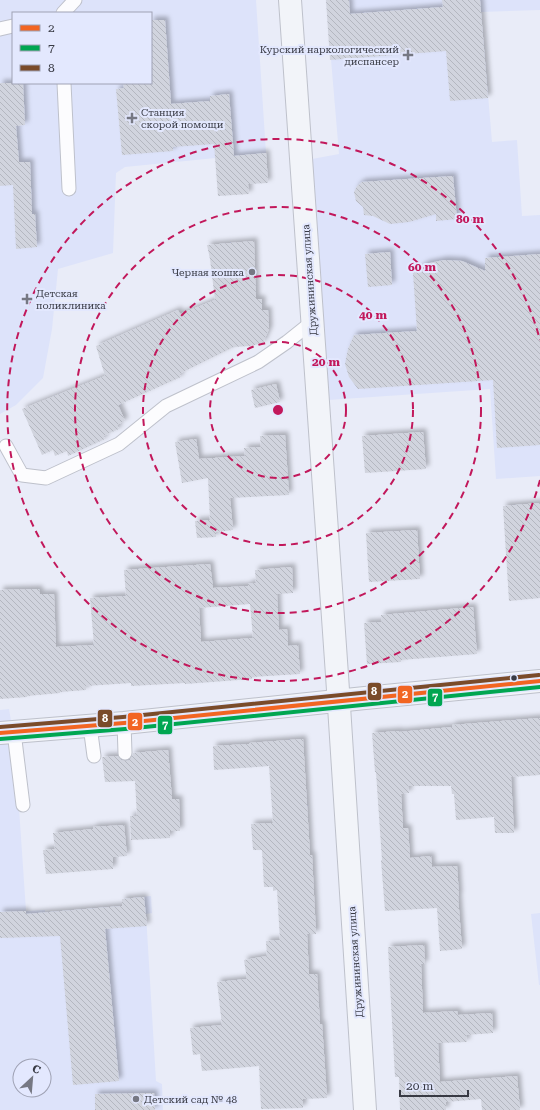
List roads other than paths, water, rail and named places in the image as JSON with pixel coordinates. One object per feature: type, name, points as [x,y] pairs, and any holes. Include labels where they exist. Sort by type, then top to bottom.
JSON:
[{"type":"street","name":"Дружининская улица","points":[[290,0],[365,1110]]},
{"type":"street","points":[[7,733],[124,723],[338,700],[540,681]]},
{"type":"lane","points":[[64,12],[75,0]]},
{"type":"lane","points":[[73,12],[75,0]]},
{"type":"lane","points":[[0,29],[12,26]]},
{"type":"lane","points":[[64,84],[68,189]]},
{"type":"lane","points":[[6,446],[22,475],[46,478],[119,444],[166,406],[258,362],[312,322]]},
{"type":"lane","points":[[124,723],[125,754]]},
{"type":"lane","points":[[90,726],[94,756]]},
{"type":"lane","points":[[7,733],[23,806]]},
{"type":"place","name":"Курский наркологический диспансер","points":[[408,55]]},
{"type":"place","name":"Станция скорой помощи","points":[[132,118]]},
{"type":"place","name":"Черная кошка","points":[[252,272]]},
{"type":"place","name":"Детская поликлиника","points":[[27,299]]},
{"type":"place","name":"Детский сад № 48","points":[[136,1099]]}]
